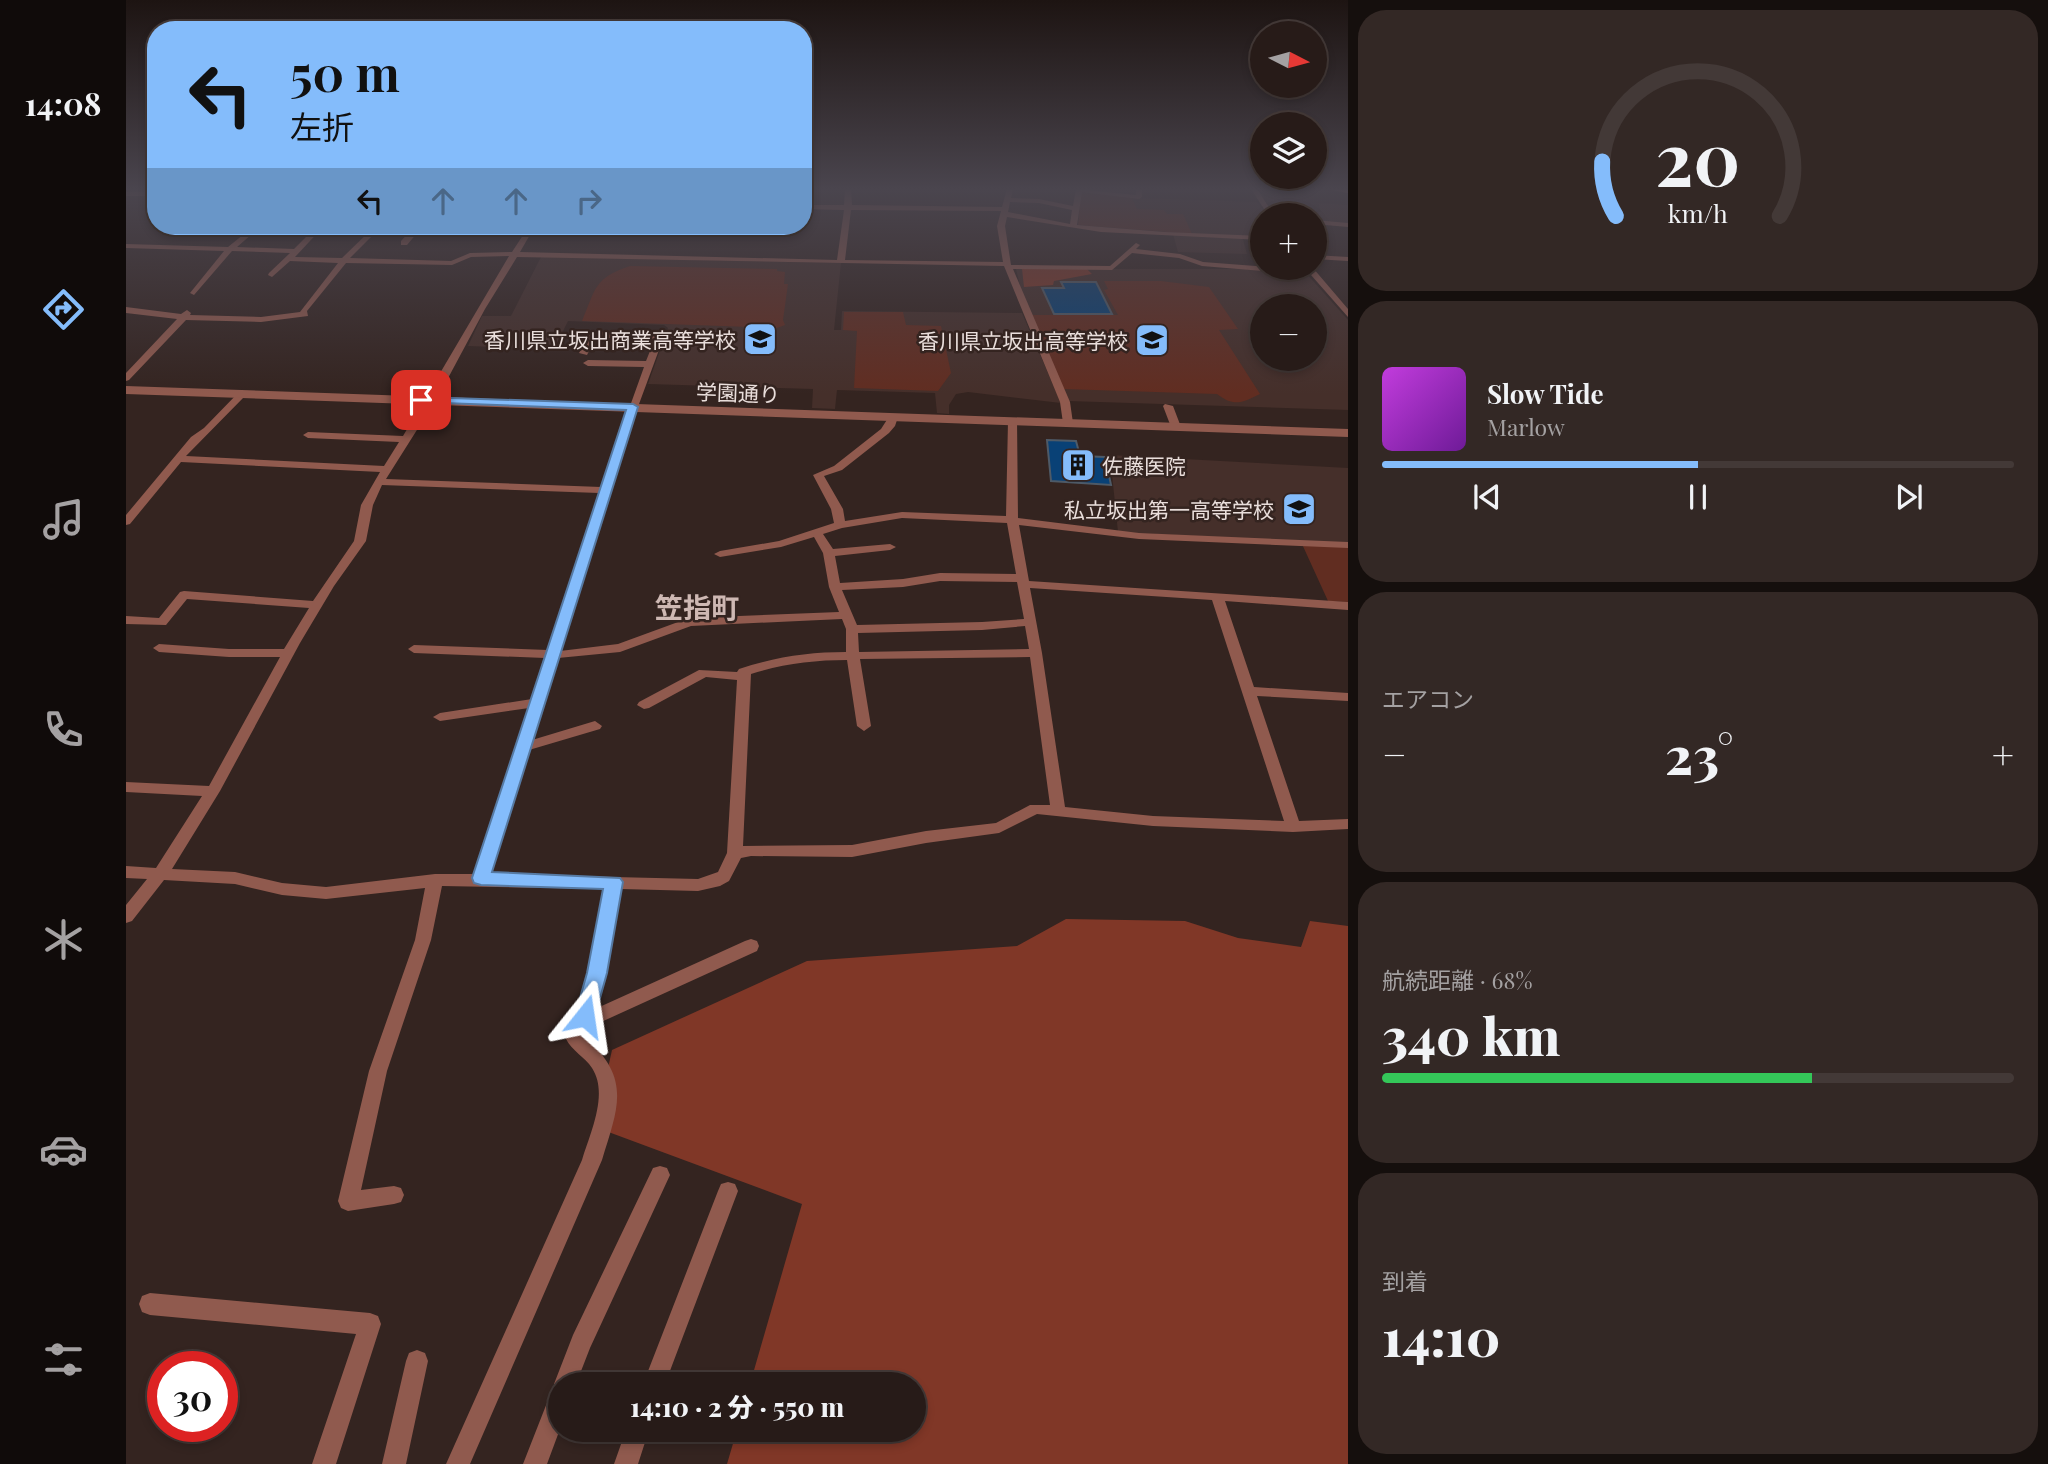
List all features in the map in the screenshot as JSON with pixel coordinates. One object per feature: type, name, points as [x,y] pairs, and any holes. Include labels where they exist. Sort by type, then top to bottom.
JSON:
[{"type":"street","points":[[194,293],[225,257]]},
{"type":"street","points":[[126,310],[183,317],[274,318],[305,314],[303,311],[348,257]]},
{"type":"street","points":[[272,275],[288,259],[452,263],[465,257]]},
{"type":"street","points":[[126,918],[160,874],[213,791],[288,653],[360,541],[367,505],[514,257]]},
{"type":"street","points":[[623,257],[1112,268],[1123,257]]},
{"type":"street","points":[[841,262],[842,257]]},
{"type":"street","points":[[1007,257],[1014,283],[1065,402],[1068,423]]},
{"type":"street","points":[[1184,257],[1202,264],[1250,267]]},
{"type":"street","points":[[1327,258],[1348,259]]},
{"type":"street","points":[[1319,280],[1348,314]]},
{"type":"street","points":[[1337,302],[1348,302]]},
{"type":"street","points":[[126,377],[191,309]]},
{"type":"street","points":[[481,878],[555,655],[605,490],[659,339],[593,334],[586,358],[649,364]]},
{"type":"street","name":"学園通り","points":[[126,390],[1348,433]]},
{"type":"street","points":[[126,522],[179,458],[242,394]]},
{"type":"street","points":[[1168,406],[1176,427]]},
{"type":"street","points":[[839,525],[837,509],[818,475],[838,468],[885,431],[893,417]]},
{"type":"street","points":[[1013,421],[1012,520],[1036,653],[1058,812]]},
{"type":"street","points":[[308,435],[406,439]]},
{"type":"street","points":[[179,458],[387,469]]},
{"type":"street","points":[[380,482],[605,490]]},
{"type":"street","points":[[720,554],[781,544],[839,525],[902,515],[1012,520],[1139,536],[1348,545]]},
{"type":"street","points":[[816,531],[829,553],[835,587],[852,629],[853,657],[864,726]]},
{"type":"street","points":[[829,553],[890,547]]},
{"type":"street","points":[[835,587],[903,583],[940,577],[1348,606]]},
{"type":"street","points":[[126,621],[162,622],[184,595],[317,605]]},
{"type":"street","points":[[1216,597],[1264,733],[1293,827]]},
{"type":"street","points":[[414,649],[555,655],[596,653],[620,648],[689,622],[847,615]]},
{"type":"street","points":[[852,629],[982,626],[1030,622]]},
{"type":"street","points":[[159,648],[229,653],[288,653]]},
{"type":"street","points":[[126,872],[235,878],[282,889],[326,893],[435,880],[481,878],[698,885],[714,883],[729,872],[735,853],[744,672],[775,662],[822,656],[1036,653]]},
{"type":"street","points":[[644,705],[704,673],[744,677]]},
{"type":"street","points":[[1247,691],[1348,697]]},
{"type":"street","points":[[440,717],[539,702]]},
{"type":"street","points":[[524,747],[595,726]]},
{"type":"street","points":[[126,787],[213,791]]},
{"type":"street","points":[[735,853],[751,850],[852,851],[926,837],[999,828],[1032,810],[1153,821],[1293,827],[1348,824]]},
{"type":"street","points":[[394,1195],[348,1202],[378,1071],[423,940],[435,880]]},
{"type":"street","points":[[458,1464],[592,1160],[602,1124],[609,1089],[602,1067],[576,1039],[597,973],[614,882]]},
{"type":"street","points":[[583,1022],[751,946]]},
{"type":"street","points":[[570,1372],[660,1175]]},
{"type":"street","points":[[659,1372],[728,1191]]},
{"type":"street","points":[[150,1304],[370,1324],[324,1464]]},
{"type":"street","points":[[394,1464],[417,1361]]},
{"type":"street","points":[[535,1464],[548,1430]]},
{"type":"street","points":[[626,1464],[633,1442]]},
{"type":"shaded area","name":"香川県立坂出商業高等学校","points":[[541,257],[841,263],[834,330],[841,330],[842,311],[1022,313],[1061,403],[968,392],[956,394],[949,405],[949,414],[937,413],[935,393],[837,390],[835,409],[812,408],[813,389],[648,384],[668,328],[664,325],[568,321],[554,349],[468,346],[482,316],[511,316]]},
{"type":"shaded area","points":[[630,266],[777,269],[785,272],[784,284],[788,284],[783,320],[785,325],[777,328],[582,321],[594,292],[603,280]]},
{"type":"shaded area","name":"香川県立坂出高等学校","points":[[1016,269],[1250,269],[1250,280],[1312,280],[1325,294],[1250,294],[1250,371],[1327,371],[1327,296],[1348,320],[1348,410],[1068,401],[1021,290]]},
{"type":"shaded area","points":[[1022,269],[1087,269],[1092,274],[1054,281],[1053,285],[1024,287]]},
{"type":"shaded area","points":[[1104,281],[1161,281],[1209,287],[1238,329],[1219,330],[1260,394],[1248,400],[1233,402],[1217,394],[1063,389],[1032,315],[1118,315],[1104,290],[1108,289]]},
{"type":"shaded area","points":[[844,312],[903,312],[906,325],[941,326],[951,373],[938,391],[854,388],[857,331],[843,330]]},
{"type":"shaded area","points":[[1110,455],[1348,468],[1348,544],[1118,532]]},
{"type":"shaded area","points":[[1302,544],[1348,547],[1348,602],[1328,601]]},
{"type":"shaded area","points":[[1066,919],[1185,921],[1238,938],[1301,947],[1310,921],[1348,926],[1348,1464],[727,1464],[733,1442],[926,1442],[926,1372],[753,1372],[802,1204],[595,1127],[612,1050],[807,961],[1017,946]]},
{"type":"building","points":[[1061,282],[1096,282],[1112,314],[1054,314],[1042,288],[1064,288]]},
{"type":"building","name":"佐藤医院","points":[[1047,440],[1076,441],[1080,456],[1105,457],[1111,485],[1051,481]]},
{"type":"place","name":"香川県立坂出商業高等学校","points":[[760,339]]},
{"type":"place","name":"香川県立坂出高等学校","points":[[1152,340]]},
{"type":"place","name":"佐藤医院","points":[[1078,465]]},
{"type":"place","name":"私立坂出第一高等学校","points":[[1299,509]]},
{"type":"district","name":"笠指町","points":[[697,606]]},
{"type":"route","points":[[421,400],[633,407],[481,878],[614,882],[597,973],[585,1016]]}]
